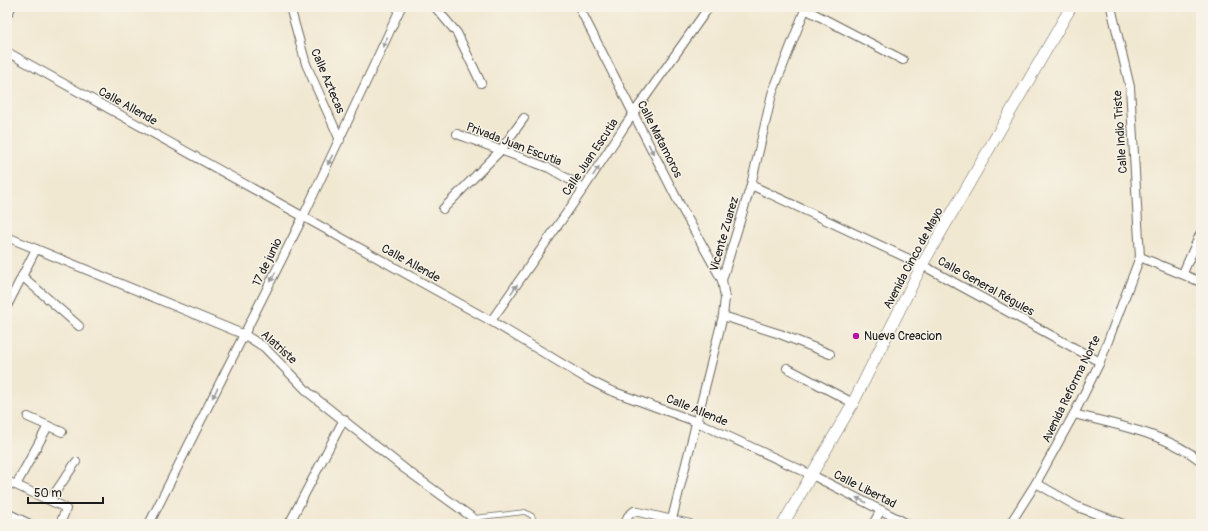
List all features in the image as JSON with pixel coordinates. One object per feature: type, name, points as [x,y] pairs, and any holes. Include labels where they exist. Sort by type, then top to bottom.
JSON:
[{"type":"street","points":[[7,10],[16,7]]},
{"type":"street","name":"Calle Aztecas","points":[[290,7],[306,64],[340,140]]},
{"type":"street","name":"17 de junio","points":[[149,524],[303,217],[401,7]]},
{"type":"street","points":[[436,7],[457,33],[481,83]]},
{"type":"street","name":"Calle Matamoros","points":[[579,7],[680,205],[722,280]]},
{"type":"street","name":"Calle Juan Escutia","points":[[491,321],[709,7]]},
{"type":"street","name":"Avenida Cinco de Mayo","points":[[783,524],[853,403],[922,265],[1071,7]]},
{"type":"street","name":"Calle Indio Triste","points":[[1111,7],[1130,87],[1140,257]]},
{"type":"street","points":[[806,8],[903,60]]},
{"type":"street","name":"Vicente Zuarez","points":[[672,520],[722,316],[725,298],[722,280],[751,185],[772,94],[806,8]]},
{"type":"street","name":"Calle Allende","points":[[7,52],[491,321],[589,380],[609,390],[697,422],[812,475]]},
{"type":"street","points":[[443,209],[500,151],[524,118]]},
{"type":"street","name":"Privada Juan Escutia","points":[[457,134],[549,168],[584,188]]},
{"type":"street","name":"Calle General Régules","points":[[751,185],[922,265],[1100,362]]},
{"type":"street","points":[[1183,273],[1201,232]]},
{"type":"street","name":"Alatriste","points":[[7,237],[244,334],[264,348],[309,393],[405,469],[475,521]]},
{"type":"street","points":[[7,306],[36,249]]},
{"type":"street","points":[[1140,257],[1183,273],[1201,282]]},
{"type":"street","name":"Avenida Reforma Norte","points":[[1010,524],[1036,483],[1074,414],[1100,362],[1140,257]]},
{"type":"street","points":[[22,276],[79,326]]},
{"type":"street","points":[[722,316],[780,334],[830,354]]},
{"type":"street","points":[[787,368],[853,403]]},
{"type":"street","points":[[1074,414],[1146,433],[1193,455],[1201,461]]},
{"type":"street","points":[[28,417],[62,432]]},
{"type":"street","points":[[289,524],[344,420]]},
{"type":"street","points":[[16,485],[48,426]]},
{"type":"street","points":[[50,500],[76,462]]},
{"type":"street","name":"Calle Libertad","points":[[812,475],[908,524]]},
{"type":"street","points":[[7,481],[50,500],[66,510],[60,524]]},
{"type":"street","points":[[1036,483],[1078,507],[1123,524]]},
{"type":"street","points":[[873,524],[881,510]]},
{"type":"street","points":[[625,524],[628,516],[634,511],[690,524]]},
{"type":"street","points":[[7,513],[30,524]]},
{"type":"lane","points":[[475,521],[524,512],[532,516],[536,524]]},
{"type":"place","name":"Nueva Creacion","points":[[856,336]]}]
